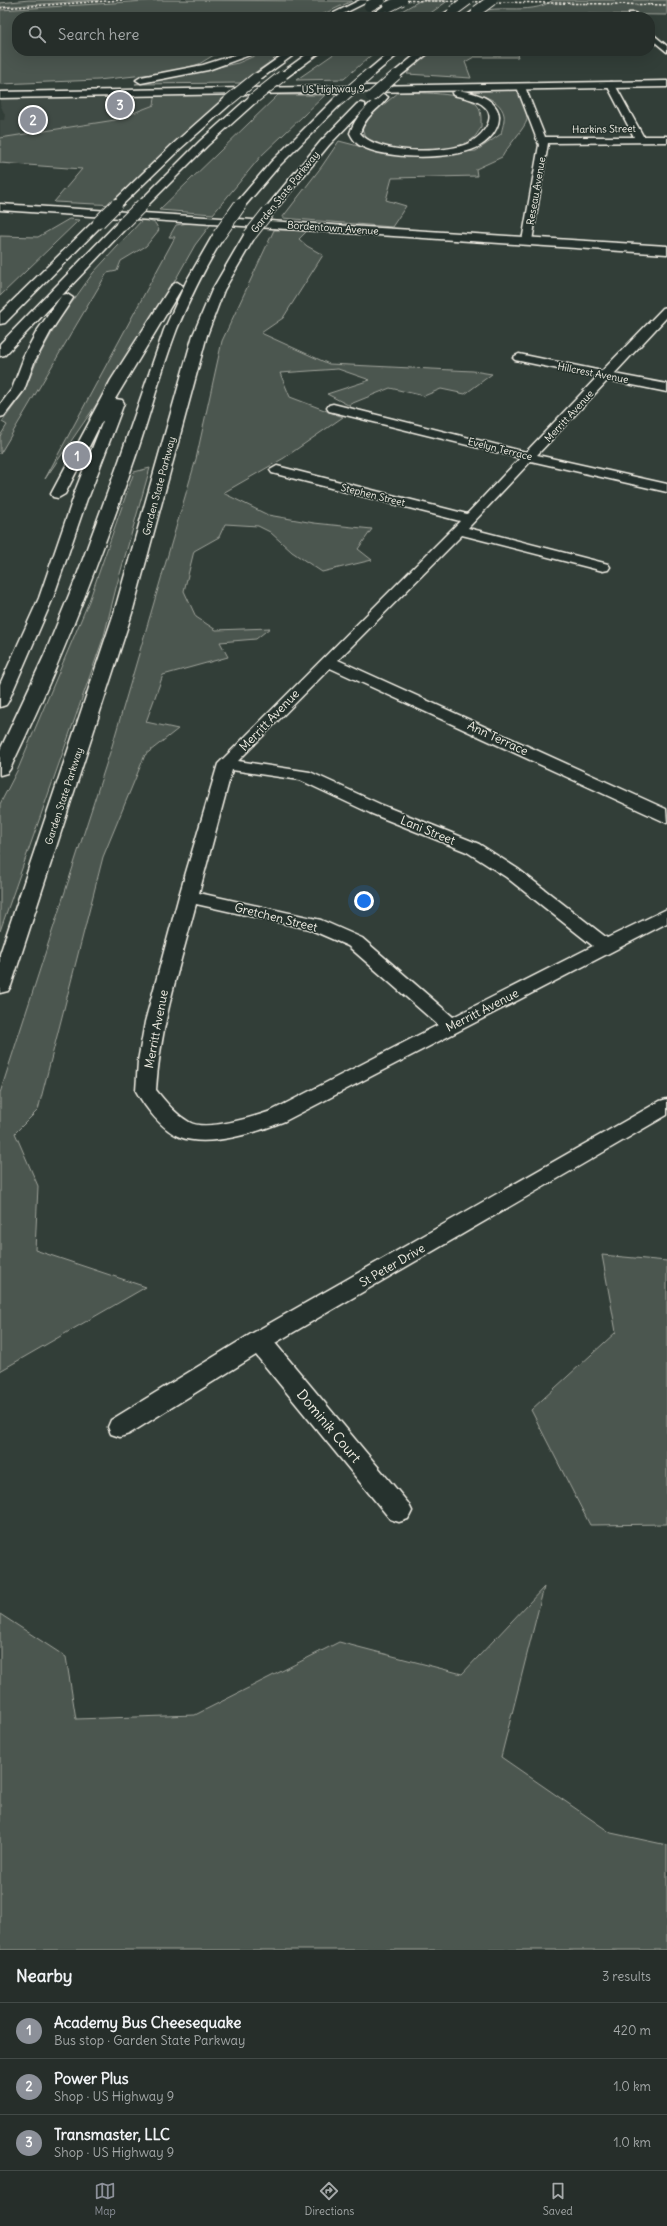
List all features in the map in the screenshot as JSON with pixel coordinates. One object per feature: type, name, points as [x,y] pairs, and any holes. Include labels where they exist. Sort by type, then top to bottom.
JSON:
[{"type":"main road","points":[[340,12],[355,5],[380,0]]},
{"type":"main road","points":[[380,12],[402,0]]},
{"type":"main road","points":[[451,12],[468,0]]},
{"type":"main road","points":[[476,12],[492,0]]},
{"type":"main road","points":[[356,12],[368,3]]},
{"type":"main road","points":[[26,89],[111,83],[168,76],[216,66],[243,56]]},
{"type":"main road","points":[[0,320],[154,167],[229,100],[287,56]]},
{"type":"main road","points":[[0,352],[122,225],[204,143],[253,99],[310,56]]},
{"type":"main road","name":"Garden State Parkway","points":[[0,769],[41,682],[83,581],[127,461],[166,340],[178,310],[200,268],[240,205],[279,159],[338,101],[391,56]]},
{"type":"main road","name":"Garden State Parkway","points":[[0,986],[54,827],[123,613],[200,335],[218,290],[250,235],[325,143],[377,97],[396,74],[420,56]]},
{"type":"main road","points":[[272,90],[414,90],[454,93],[477,99],[489,105],[494,113],[494,123],[489,132],[479,141],[459,150],[420,153],[382,149],[364,143],[357,138],[355,133],[377,97],[406,74],[416,60]]},
{"type":"main road","name":"US Highway 9","points":[[0,90],[667,80]]},
{"type":"main road","name":"US Highway 9","points":[[0,95],[667,84]]},
{"type":"main road","name":"Bordentown Avenue","points":[[0,207],[667,250]]},
{"type":"main road","points":[[97,419],[118,380],[134,357],[192,261],[220,235]]},
{"type":"main road","points":[[30,357],[57,313],[86,274],[100,249]]},
{"type":"main road","points":[[80,496],[134,357]]},
{"type":"street","points":[[655,36],[667,39]]},
{"type":"street","points":[[655,38],[667,50]]},
{"type":"street","points":[[611,85],[640,139]]},
{"type":"street","points":[[521,87],[542,140]]},
{"type":"street","name":"Harkins Street","points":[[542,140],[667,139]]},
{"type":"street","name":"Reseau Avenue","points":[[527,241],[543,153],[542,140]]},
{"type":"street","name":"Merritt Avenue","points":[[667,310],[607,376],[465,525],[327,661],[226,764],[220,780],[188,896],[155,1022],[148,1061],[146,1091],[164,1114],[186,1131],[218,1132],[252,1126],[278,1116],[667,915]]},
{"type":"street","points":[[0,396],[30,357]]},
{"type":"street","points":[[0,413],[18,390],[30,357]]},
{"type":"street","name":"Hillcrest Avenue","points":[[519,358],[667,388]]},
{"type":"street","name":"Evelyn Terrace","points":[[333,408],[530,457],[666,486]]},
{"type":"street","points":[[58,494],[97,419]]},
{"type":"street","name":"Stephen Street","points":[[276,470],[603,567]]},
{"type":"street","points":[[0,702],[46,598],[80,496]]},
{"type":"street","name":"Ann Terrace","points":[[327,661],[660,813],[667,818]]},
{"type":"street","name":"Lani Street","points":[[226,764],[304,776],[376,809],[473,848],[512,873],[605,946]]},
{"type":"street","name":"Gretchen Street","points":[[188,896],[314,924],[355,942],[451,1026]]},
{"type":"street","name":"St Peter Drive","points":[[120,1427],[259,1341],[667,1106]]},
{"type":"street","name":"Dominik Court","points":[[259,1341],[399,1511]]},
{"type":"shaded area","points":[[29,0],[99,0],[0,7],[0,3]]},
{"type":"shaded area","points":[[161,0],[352,1],[328,12],[12,12],[12,56],[212,56],[199,64],[172,72],[98,80],[0,84],[0,10]]},
{"type":"shaded area","points":[[421,0],[449,0],[432,12],[400,12]]},
{"type":"shaded area","points":[[553,0],[667,0],[667,15],[655,15],[655,12],[479,12],[500,9],[533,8]]},
{"type":"shaded area","points":[[254,56],[279,56],[240,83],[135,84],[238,63]]},
{"type":"shaded area","points":[[331,56],[370,56],[344,79],[296,80]]},
{"type":"shaded area","points":[[420,56],[518,57],[474,57],[465,62],[471,78],[407,74]]},
{"type":"shaded area","points":[[242,90],[116,205],[54,202],[82,169],[0,163],[0,138],[115,120],[154,105],[156,91]]},
{"type":"shaded area","points":[[457,90],[517,90],[527,113],[526,123],[502,157],[476,169],[477,176],[392,178],[386,200],[406,206],[392,227],[282,218],[322,166],[339,141],[385,153],[427,155],[476,151],[501,134],[504,115],[497,104],[485,96]]},
{"type":"shaded area","points":[[156,91],[154,105],[115,120],[0,138],[0,120],[4,120],[5,115],[0,104],[0,95]]},
{"type":"shaded area","points":[[399,92],[451,95],[470,100],[478,106],[481,115],[481,128],[470,141],[446,150],[419,152],[392,148],[368,141],[362,129],[366,119]]},
{"type":"shaded area","points":[[278,95],[325,95],[262,155],[213,214],[159,210]]},
{"type":"shaded area","points":[[69,219],[79,220],[0,296],[0,236],[38,237]]},
{"type":"shaded area","points":[[143,219],[155,223],[159,230],[146,246],[121,261],[117,271],[107,273],[0,454],[0,436],[7,425],[2,422],[24,392],[38,358],[58,322],[93,273]]},
{"type":"shaded area","points":[[188,223],[211,224],[195,245],[146,332],[45,479],[175,237],[169,237],[176,225]]},
{"type":"shaded area","points":[[274,230],[308,230],[299,239],[307,246],[323,255],[283,318],[261,333],[329,364],[473,371],[492,374],[465,394],[441,389],[424,396],[390,388],[348,405],[327,394],[370,380],[338,369],[280,373],[290,397],[343,417],[284,458],[223,493],[268,515],[314,523],[372,529],[358,549],[372,560],[322,572],[292,552],[270,532],[258,526],[225,524],[219,537],[194,551],[184,591],[196,617],[216,630],[270,628],[256,639],[220,642],[228,657],[163,675],[146,722],[178,729],[145,755],[103,857],[38,1110],[15,1133],[38,1186],[35,1250],[146,1287],[0,1371],[0,1093],[112,746],[196,459],[222,341]]},
{"type":"shaded area","points":[[150,468],[104,636],[0,931],[0,804],[18,769],[89,601],[134,472]]},
{"type":"shaded area","points":[[602,1255],[667,1261],[667,1524],[590,1525],[531,1410],[616,1332]]},
{"type":"shaded area","points":[[544,1587],[501,1757],[611,1833],[667,1845],[667,1950],[0,1950],[0,1614],[66,1657],[76,1719],[195,1715],[339,1642],[462,1674]]},
{"type":"railway","points":[[0,8],[123,0]]},
{"type":"railway","points":[[379,0],[667,5]]},
{"type":"place","name":"Transmaster, LLC","points":[[120,105]]},
{"type":"place","name":"Power Plus","points":[[33,120]]},
{"type":"place","name":"Academy Bus Cheesequake","points":[[77,456]]}]
